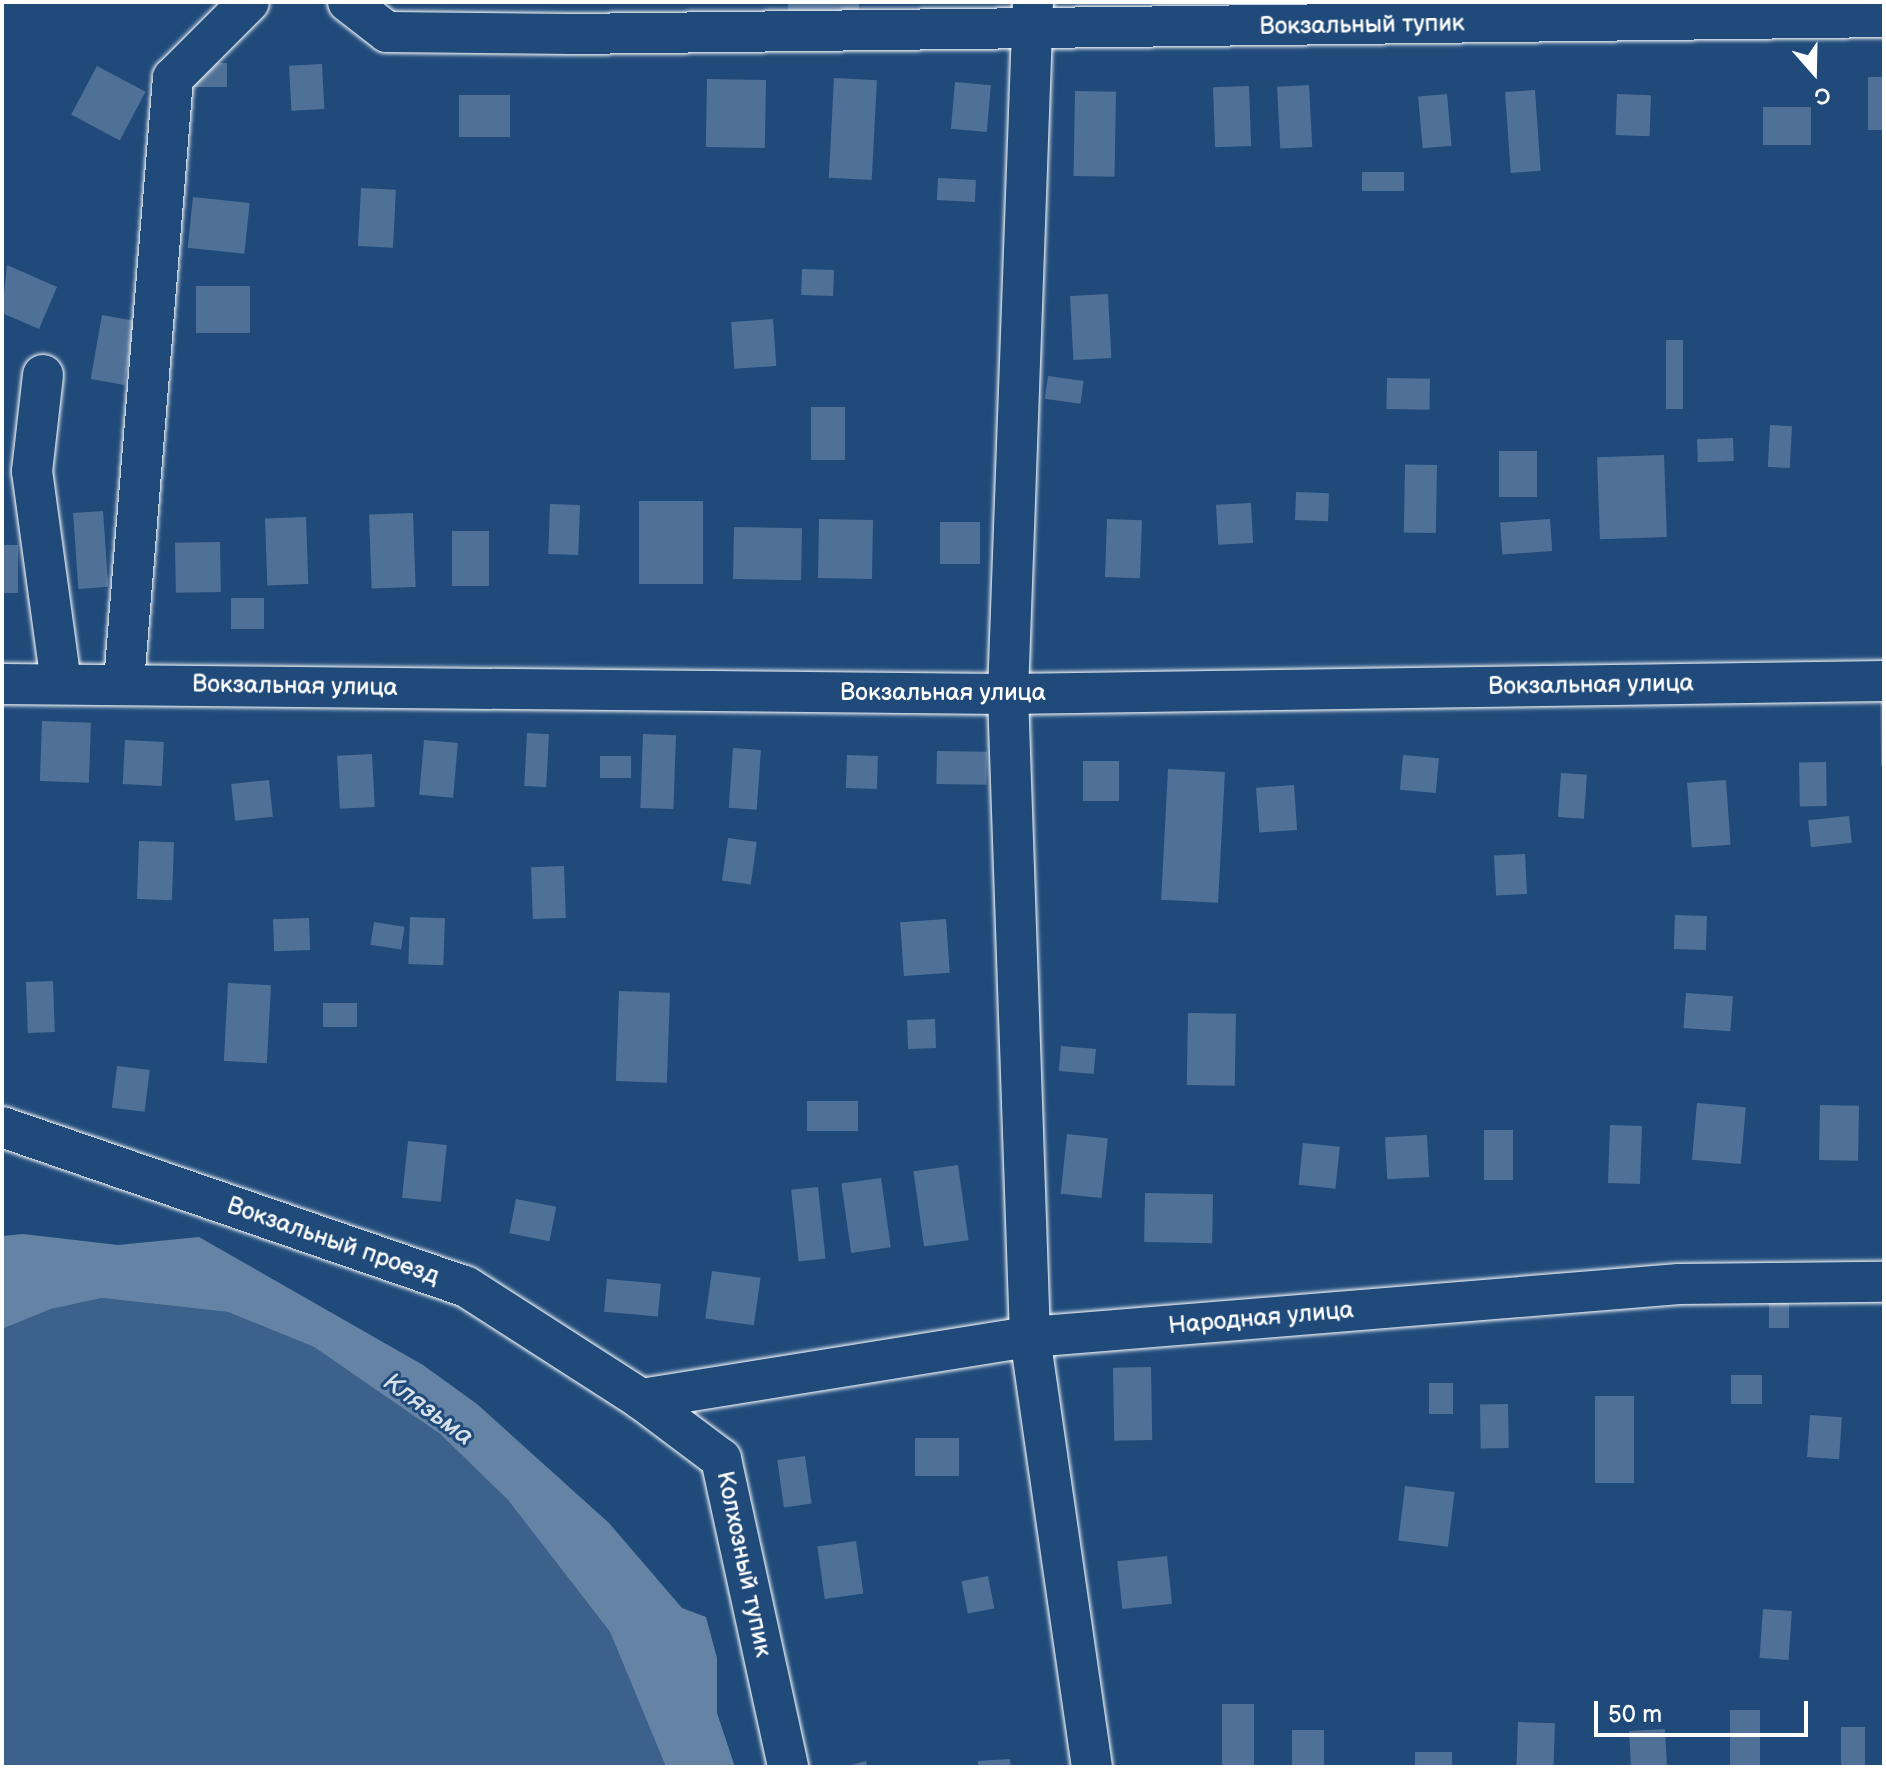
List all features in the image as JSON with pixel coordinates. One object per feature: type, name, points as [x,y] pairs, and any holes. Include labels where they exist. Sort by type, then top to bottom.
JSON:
[{"type":"street","name":"Вокзальный тупик","points":[[348,2],[387,32],[1032,16],[1884,17]]},
{"type":"street","points":[[124,682],[173,78],[248,5]]},
{"type":"street","points":[[1032,16],[1008,694],[1030,1337],[1092,1767]]},
{"type":"street","points":[[43,375],[32,471],[61,684]]},
{"type":"street","points":[[2,445],[32,471]]},
{"type":"street","name":"Вокзальная улица","points":[[2,684],[124,682],[586,693],[1008,694],[1884,681]]},
{"type":"street","name":"Вокзальный проезд","points":[[2,1127],[465,1286],[641,1399]]},
{"type":"street","name":"Народная улица","points":[[641,1399],[1030,1337],[1679,1284],[1884,1282]]},
{"type":"street","name":"Колхозный тупик","points":[[641,1399],[721,1459],[788,1767]]},
{"type":"shaded area","points":[[102,1298],[228,1312],[314,1347],[440,1434],[508,1500],[610,1632],[666,1767],[2,1767],[2,1329],[51,1309]]},
{"type":"water","name":"Клязьма","points":[[23,1234],[118,1245],[199,1237],[423,1365],[477,1404],[609,1523],[682,1608],[706,1617],[717,1658],[717,1713],[735,1767],[666,1767],[610,1632],[508,1500],[440,1434],[314,1347],[228,1312],[102,1298],[51,1309],[2,1329],[2,1236]]},
{"type":"building","points":[[788,2],[859,2],[859,20],[788,20]]},
{"type":"building","points":[[193,63],[227,63],[227,87],[193,87]]},
{"type":"building","points":[[322,64],[324,109],[291,111],[289,66]]},
{"type":"building","points":[[97,66],[146,92],[120,140],[71,115]]},
{"type":"building","points":[[1868,77],[1884,77],[1884,130],[1868,130]]},
{"type":"building","points":[[834,78],[877,80],[872,180],[829,178]]},
{"type":"building","points":[[707,79],[766,80],[765,148],[706,147]]},
{"type":"building","points":[[955,82],[991,85],[987,132],[951,129]]},
{"type":"building","points":[[1309,85],[1312,147],[1280,149],[1277,87]]},
{"type":"building","points":[[1249,86],[1251,146],[1215,147],[1213,87]]},
{"type":"building","points":[[1535,90],[1541,171],[1511,173],[1505,92]]},
{"type":"building","points":[[1075,91],[1116,92],[1115,177],[1074,176]]},
{"type":"building","points":[[1447,94],[1452,146],[1423,148],[1418,97]]},
{"type":"building","points":[[1617,94],[1651,95],[1650,136],[1616,135]]},
{"type":"building","points":[[459,95],[510,95],[510,137],[459,137]]},
{"type":"building","points":[[1763,107],[1811,107],[1811,145],[1763,145]]},
{"type":"building","points":[[1362,172],[1404,172],[1404,191],[1362,191]]},
{"type":"building","points":[[938,178],[976,180],[975,202],[937,200]]},
{"type":"building","points":[[361,188],[396,190],[393,248],[358,246]]},
{"type":"building","points":[[193,197],[250,203],[244,254],[188,248]]},
{"type":"building","points":[[7,265],[57,287],[39,329],[2,313]]},
{"type":"building","points":[[802,269],[834,270],[833,296],[801,295]]},
{"type":"building","points":[[196,286],[250,286],[250,333],[196,333]]},
{"type":"building","points":[[1108,294],[1111,358],[1073,360],[1070,296]]},
{"type":"building","points":[[102,315],[135,321],[124,385],[91,379]]},
{"type":"building","points":[[773,319],[776,366],[734,369],[731,322]]},
{"type":"building","points":[[1666,340],[1683,340],[1683,409],[1666,409]]},
{"type":"building","points":[[1048,376],[1084,381],[1080,404],[1045,399]]},
{"type":"building","points":[[1387,378],[1430,379],[1429,410],[1386,409]]},
{"type":"building","points":[[811,407],[845,407],[845,460],[811,460]]},
{"type":"building","points":[[1770,425],[1792,426],[1790,468],[1768,467]]},
{"type":"building","points":[[1733,438],[1734,461],[1698,462],[1697,439]]},
{"type":"building","points":[[1499,451],[1537,451],[1537,497],[1499,497]]},
{"type":"building","points":[[1664,455],[1667,537],[1600,539],[1597,457]]},
{"type":"building","points":[[1405,464],[1437,465],[1436,533],[1404,532]]},
{"type":"building","points":[[1296,492],[1329,493],[1328,521],[1295,520]]},
{"type":"building","points":[[639,501],[703,501],[703,584],[639,584]]},
{"type":"building","points":[[1251,503],[1253,543],[1218,545],[1216,505]]},
{"type":"building","points":[[550,504],[580,505],[578,555],[548,554]]},
{"type":"building","points":[[103,511],[108,587],[78,589],[73,513]]},
{"type":"building","points":[[413,513],[416,587],[372,588],[369,515]]},
{"type":"building","points":[[306,517],[308,584],[267,585],[265,518]]},
{"type":"building","points":[[819,519],[873,520],[872,579],[818,578]]},
{"type":"building","points":[[1107,519],[1142,520],[1140,578],[1105,577]]},
{"type":"building","points":[[1550,519],[1552,551],[1502,554],[1500,522]]},
{"type":"building","points":[[940,522],[980,522],[980,564],[940,564]]},
{"type":"building","points":[[734,527],[802,528],[801,580],[733,579]]},
{"type":"building","points":[[452,531],[489,531],[489,586],[452,586]]},
{"type":"building","points":[[220,542],[221,592],[176,593],[175,543]]},
{"type":"building","points":[[2,545],[18,545],[18,593],[2,593]]},
{"type":"building","points":[[231,598],[264,598],[264,629],[231,629]]},
{"type":"building","points":[[1880,698],[1884,698],[1884,766],[1881,766]]},
{"type":"building","points":[[42,721],[91,723],[89,783],[40,781]]},
{"type":"building","points":[[527,733],[549,734],[546,787],[524,786]]},
{"type":"building","points":[[643,734],[676,735],[673,809],[640,808]]},
{"type":"building","points":[[125,740],[164,742],[162,786],[123,784]]},
{"type":"building","points":[[424,740],[458,743],[453,798],[419,795]]},
{"type":"building","points":[[733,748],[761,750],[757,810],[729,808]]},
{"type":"building","points":[[937,751],[987,752],[986,785],[936,784]]},
{"type":"building","points":[[372,754],[375,807],[340,809],[337,756]]},
{"type":"building","points":[[847,755],[878,756],[877,789],[846,788]]},
{"type":"building","points":[[1403,755],[1439,758],[1436,793],[1400,790]]},
{"type":"building","points":[[600,756],[631,756],[631,778],[600,778]]},
{"type":"building","points":[[1083,761],[1119,761],[1119,801],[1083,801]]},
{"type":"building","points":[[1799,762],[1826,762],[1827,806],[1800,806]]},
{"type":"building","points":[[1168,769],[1225,772],[1218,903],[1161,900]]},
{"type":"building","points":[[1561,773],[1587,775],[1584,819],[1558,817]]},
{"type":"building","points":[[269,780],[273,817],[235,821],[231,784]]},
{"type":"building","points":[[1726,780],[1731,845],[1692,848],[1687,783]]},
{"type":"building","points":[[1294,785],[1297,830],[1259,833],[1256,788]]},
{"type":"building","points":[[1849,816],[1852,843],[1811,847],[1808,820]]},
{"type":"building","points":[[728,838],[757,842],[751,885],[722,881]]},
{"type":"building","points":[[139,841],[174,842],[172,900],[137,899]]},
{"type":"building","points":[[1525,854],[1527,894],[1496,896],[1494,856]]},
{"type":"building","points":[[564,866],[566,918],[533,919],[531,867]]},
{"type":"building","points":[[1675,915],[1707,916],[1706,950],[1674,949]]},
{"type":"building","points":[[410,917],[445,918],[443,965],[408,964]]},
{"type":"building","points":[[309,918],[310,950],[274,951],[273,919]]},
{"type":"building","points":[[946,919],[950,973],[904,976],[900,922]]},
{"type":"building","points":[[374,922],[405,927],[401,950],[370,945]]},
{"type":"building","points":[[53,981],[55,1032],[28,1033],[26,982]]},
{"type":"building","points":[[228,983],[271,985],[267,1063],[224,1061]]},
{"type":"building","points":[[619,991],[670,993],[667,1083],[616,1081]]},
{"type":"building","points":[[1686,993],[1733,996],[1730,1031],[1684,1028]]},
{"type":"building","points":[[323,1003],[357,1003],[357,1027],[323,1027]]},
{"type":"building","points":[[1188,1013],[1236,1014],[1235,1086],[1187,1085]]},
{"type":"building","points":[[935,1019],[936,1048],[908,1049],[907,1020]]},
{"type":"building","points":[[1061,1046],[1096,1049],[1094,1074],[1059,1071]]},
{"type":"building","points":[[117,1066],[150,1070],[145,1112],[112,1108]]},
{"type":"building","points":[[807,1101],[858,1101],[858,1131],[807,1131]]},
{"type":"building","points":[[1697,1103],[1746,1107],[1741,1164],[1692,1160]]},
{"type":"building","points":[[1820,1105],[1859,1106],[1858,1161],[1819,1160]]},
{"type":"building","points":[[1610,1125],[1642,1126],[1640,1184],[1608,1183]]},
{"type":"building","points":[[1484,1130],[1513,1130],[1513,1180],[1484,1180]]},
{"type":"building","points":[[1067,1134],[1108,1138],[1102,1198],[1061,1194]]},
{"type":"building","points":[[1427,1135],[1429,1177],[1387,1179],[1385,1137]]},
{"type":"building","points":[[408,1141],[447,1145],[441,1202],[402,1198]]},
{"type":"building","points":[[1303,1143],[1340,1147],[1335,1189],[1299,1185]]},
{"type":"building","points":[[958,1165],[969,1240],[924,1247],[913,1171]]},
{"type":"building","points":[[881,1178],[891,1247],[851,1253],[841,1184]]},
{"type":"building","points":[[818,1187],[826,1259],[799,1261],[791,1190]]},
{"type":"building","points":[[1145,1193],[1213,1194],[1212,1243],[1144,1242]]},
{"type":"building","points":[[516,1199],[556,1207],[550,1241],[509,1233]]},
{"type":"building","points":[[712,1271],[761,1278],[754,1325],[705,1319]]},
{"type":"building","points":[[607,1279],[661,1284],[658,1317],[604,1312]]},
{"type":"building","points":[[1769,1299],[1789,1299],[1789,1328],[1769,1328]]},
{"type":"building","points":[[1151,1367],[1152,1440],[1114,1441],[1113,1368]]},
{"type":"building","points":[[1731,1375],[1762,1375],[1762,1404],[1731,1404]]},
{"type":"building","points":[[1429,1383],[1453,1383],[1453,1414],[1429,1414]]},
{"type":"building","points":[[1595,1396],[1634,1396],[1634,1483],[1595,1483]]},
{"type":"building","points":[[1480,1404],[1508,1404],[1509,1448],[1481,1448]]},
{"type":"building","points":[[1810,1415],[1842,1417],[1839,1459],[1807,1457]]},
{"type":"building","points":[[915,1438],[959,1438],[959,1476],[915,1476]]},
{"type":"building","points":[[805,1456],[812,1504],[784,1507],[777,1460]]},
{"type":"building","points":[[1405,1486],[1455,1492],[1448,1547],[1398,1541]]},
{"type":"building","points":[[856,1541],[863,1593],[825,1599],[817,1546]]},
{"type":"building","points":[[1167,1556],[1172,1604],[1122,1609],[1117,1561]]},
{"type":"building","points":[[988,1576],[994,1608],[968,1614],[961,1581]]},
{"type":"building","points":[[1763,1609],[1792,1611],[1789,1660],[1760,1658]]},
{"type":"building","points":[[1222,1704],[1254,1704],[1254,1767],[1222,1767]]},
{"type":"building","points":[[1730,1710],[1760,1710],[1760,1767],[1730,1767]]},
{"type":"building","points":[[1518,1722],[1555,1723],[1553,1767],[1516,1767]]},
{"type":"building","points":[[1841,1727],[1865,1727],[1865,1767],[1841,1767]]},
{"type":"building","points":[[1665,1729],[1667,1767],[1631,1767],[1629,1731]]},
{"type":"building","points":[[1292,1730],[1324,1730],[1324,1767],[1292,1767]]},
{"type":"building","points":[[1415,1752],[1452,1752],[1452,1767],[1415,1767]]},
{"type":"building","points":[[1010,1759],[1011,1767],[978,1767],[978,1761]]},
{"type":"building","points":[[866,1761],[867,1767],[847,1767],[847,1766]]}]
